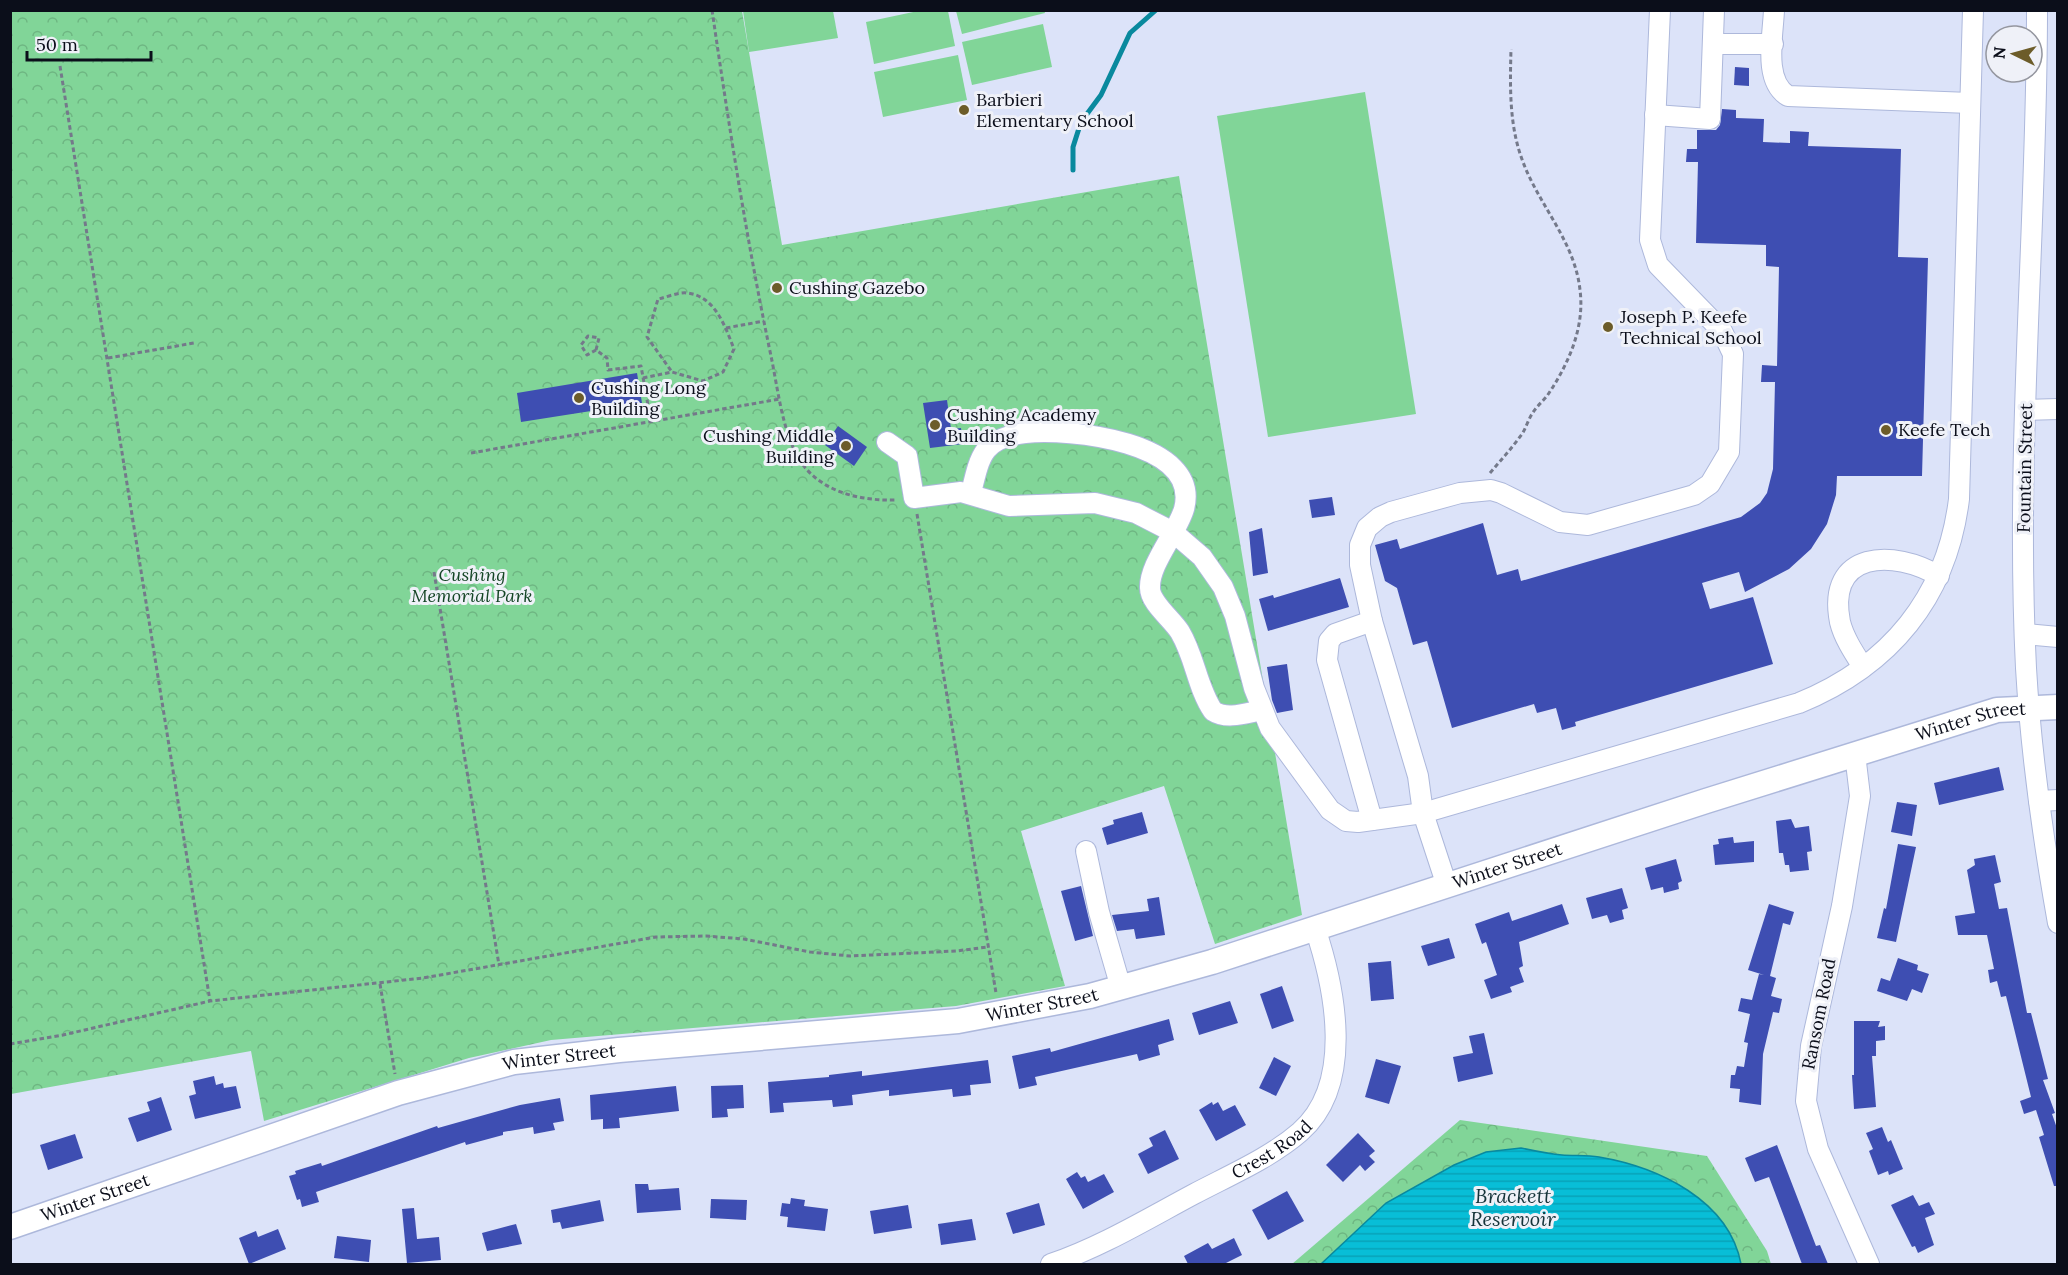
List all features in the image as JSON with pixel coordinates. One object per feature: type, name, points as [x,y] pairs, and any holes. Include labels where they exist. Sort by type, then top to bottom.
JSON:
[{"type":"main road","name":"Winter Street","points":[[10,1227],[398,1093],[503,1065],[610,1051],[904,1027],[1000,1015],[1121,988],[1997,710],[2058,707]]},
{"type":"street","points":[[1447,886],[1424,813],[1418,776],[1372,621],[1359,554],[1367,528],[1380,517],[1391,512],[1479,489],[1502,493],[1560,522],[1588,525],[1694,495],[1710,484],[1724,464],[1730,438],[1733,354],[1722,331],[1665,273],[1653,253],[1649,226],[1660,10]]},
{"type":"street","points":[[1654,115],[1710,119],[1714,10]]},
{"type":"street","points":[[1774,10],[1774,77],[1781,92],[1788,96],[1970,104]]},
{"type":"street","points":[[886,442],[907,456],[914,498],[950,492],[971,493],[1009,506],[1076,502],[1117,507],[1155,521],[1173,532],[1202,557],[1223,587],[1235,616],[1262,710],[1281,744],[1330,810],[1346,821],[1424,813],[1798,703],[1828,690],[1863,667],[1903,632],[1921,609],[1939,576],[1953,536],[1959,499],[1973,10]]},
{"type":"street","name":"Fountain Street","points":[[2037,10],[2023,525],[2025,634],[2029,709],[2048,800],[2058,923]]},
{"type":"street","points":[[1713,44],[1773,44]]},
{"type":"street","points":[[2026,410],[2058,409]]},
{"type":"street","points":[[971,493],[983,452],[999,437],[1061,431],[1099,435],[1152,455],[1177,472],[1182,481],[1185,499],[1173,532],[1151,579],[1152,596],[1174,623],[1188,647],[1213,711],[1220,716],[1230,716],[1262,710]]},
{"type":"street","points":[[1863,667],[1845,637],[1840,621],[1840,593],[1846,576],[1854,567],[1882,559],[1912,563],[1939,576]]},
{"type":"street","points":[[1372,621],[1335,634],[1326,650],[1372,820]]},
{"type":"street","points":[[2025,634],[2058,637]]},
{"type":"street","name":"Ransom Road","points":[[1855,754],[1860,796],[1842,906],[1811,1046],[1806,1101],[1818,1149],[1869,1264]]},
{"type":"street","points":[[1086,851],[1099,912],[1121,988]]},
{"type":"street","name":"Crest Road","points":[[1051,1264],[1100,1245],[1269,1154],[1302,1130],[1313,1117],[1330,1082],[1335,1046],[1331,994],[1316,928]]},
{"type":"path","points":[[712,10],[764,321],[780,399],[800,460],[821,482],[863,499],[914,498],[1000,1015]]},
{"type":"path","points":[[1479,489],[1521,435],[1533,412],[1565,366],[1575,340],[1580,309],[1581,291],[1572,259],[1523,163],[1516,140],[1511,104],[1511,49]]},
{"type":"path","points":[[60,66],[210,1001]]},
{"type":"path","points":[[643,378],[672,372],[703,381],[723,372],[734,349],[726,328],[712,304],[687,293],[658,299],[647,337],[672,372]]},
{"type":"path","points":[[726,328],[764,321]]},
{"type":"path","points":[[588,336],[600,338],[596,350],[587,355],[581,345],[588,336]]},
{"type":"path","points":[[108,358],[194,342]]},
{"type":"path","points":[[596,350],[607,358],[608,370],[641,366],[651,422]]},
{"type":"path","points":[[471,453],[780,399]]},
{"type":"path","points":[[434,573],[499,965]]},
{"type":"path","points":[[10,1044],[63,1035],[210,1001],[380,984],[674,936],[744,939],[850,956],[956,951],[988,946]]},
{"type":"path","points":[[380,984],[391,1053]]},
{"type":"green space","points":[[1044,10],[1045,13],[962,34],[956,11]]},
{"type":"green space","name":"Cushing Memorial Park","points":[[11,11],[742,11],[782,245],[1179,176],[1302,915],[1215,944],[1164,786],[1021,831],[1065,986],[956,1006],[551,1040],[469,1058],[264,1121],[251,1051],[11,1094]]},
{"type":"green space","points":[[743,11],[833,11],[838,38],[749,52]]},
{"type":"green space","points":[[918,11],[948,11],[955,46],[874,64],[866,22]]},
{"type":"green space","points":[[1043,24],[1052,67],[972,85],[962,42]]},
{"type":"green space","points":[[958,55],[967,100],[883,117],[874,72]]},
{"type":"green space","points":[[1365,92],[1416,414],[1268,437],[1217,116]]},
{"type":"green space","name":"Brackett Reservoir","points":[[1460,1120],[1707,1156],[1767,1251],[1771,1264],[1292,1264]]},
{"type":"water","name":"Brackett Reservoir","points":[[1521,1148],[1557,1155],[1599,1157],[1622,1162],[1667,1178],[1688,1190],[1722,1222],[1734,1241],[1741,1264],[1321,1264],[1386,1203],[1454,1165],[1486,1152]]},
{"type":"building","points":[[1735,67],[1749,68],[1749,86],[1734,85]]},
{"type":"building","name":"Keefe Tech","points":[[1722,109],[1736,110],[1736,118],[1764,119],[1763,142],[1790,143],[1790,131],[1809,132],[1808,146],[1901,149],[1898,257],[1928,258],[1922,476],[1837,476],[1836,495],[1827,524],[1811,549],[1789,569],[1745,592],[1739,572],[1702,583],[1710,609],[1753,597],[1773,664],[1575,722],[1576,726],[1562,730],[1556,708],[1537,713],[1534,704],[1452,728],[1427,641],[1413,645],[1397,588],[1385,581],[1375,545],[1397,539],[1400,549],[1483,523],[1497,575],[1518,569],[1521,581],[1741,517],[1760,503],[1767,493],[1773,469],[1775,382],[1761,382],[1762,365],[1777,366],[1779,267],[1766,266],[1766,245],[1696,243],[1698,162],[1686,162],[1687,149],[1697,149],[1697,130],[1716,130],[1720,125]]},
{"type":"building","name":"Cushing Long Building","points":[[637,373],[642,403],[521,422],[517,393]]},
{"type":"building","name":"Cushing Academy Building","points":[[947,400],[951,429],[961,428],[963,444],[930,448],[923,403]]},
{"type":"building","name":"Cushing Middle Building","points":[[838,426],[867,447],[854,466],[825,445]]},
{"type":"building","points":[[1332,497],[1335,515],[1312,518],[1309,500]]},
{"type":"building","points":[[1262,528],[1268,573],[1253,576],[1249,532]]},
{"type":"building","points":[[1340,578],[1349,607],[1268,631],[1259,599],[1273,595],[1274,598]]},
{"type":"building","points":[[1287,664],[1293,710],[1277,713],[1272,700],[1267,667]]},
{"type":"building","points":[[1999,767],[2004,790],[1939,805],[1934,783]]},
{"type":"building","points":[[1897,802],[1917,805],[1912,836],[1891,832]]},
{"type":"building","points":[[1142,812],[1148,833],[1107,845],[1102,828],[1114,824],[1113,820]]},
{"type":"building","points":[[1791,819],[1795,828],[1809,826],[1812,851],[1807,852],[1809,870],[1790,872],[1789,865],[1785,865],[1783,853],[1779,853],[1776,821]]},
{"type":"building","points":[[1733,837],[1734,843],[1754,841],[1754,862],[1715,865],[1713,845],[1719,844],[1718,839]]},
{"type":"building","points":[[1898,844],[1916,847],[1896,942],[1877,938],[1884,908],[1886,909]]},
{"type":"building","points":[[1995,855],[2001,882],[1994,884],[1999,909],[2007,908],[2027,1013],[2031,1013],[2048,1079],[2043,1080],[2055,1113],[2052,1114],[2058,1131],[2058,1186],[2054,1186],[2039,1137],[2044,1135],[2036,1110],[2024,1114],[2020,1101],[2031,1097],[2006,996],[2001,997],[1997,981],[1990,983],[1988,970],[1994,969],[1987,935],[1958,935],[1955,916],[1975,913],[1967,870],[1975,865],[1974,859]]},
{"type":"building","points":[[1676,859],[1682,881],[1678,883],[1679,889],[1664,893],[1663,887],[1651,890],[1645,868]]},
{"type":"building","points":[[1081,886],[1093,936],[1075,941],[1061,891]]},
{"type":"building","points":[[1622,888],[1628,908],[1622,910],[1624,919],[1610,923],[1607,915],[1592,919],[1586,898]]},
{"type":"building","points":[[1159,897],[1165,935],[1136,939],[1134,929],[1117,931],[1112,915],[1149,911],[1147,899]]},
{"type":"building","points":[[1562,904],[1569,924],[1519,942],[1523,966],[1519,968],[1524,982],[1510,987],[1512,992],[1491,999],[1484,980],[1497,975],[1486,942],[1482,944],[1475,924],[1509,912],[1512,921]]},
{"type":"building","points":[[1769,904],[1794,912],[1790,925],[1783,923],[1770,976],[1776,978],[1771,996],[1782,999],[1779,1013],[1773,1012],[1763,1054],[1761,1105],[1739,1102],[1740,1089],[1730,1088],[1731,1075],[1735,1075],[1737,1066],[1744,1067],[1748,1043],[1744,1042],[1750,1014],[1738,1011],[1741,998],[1752,1000],[1759,974],[1764,975],[1748,970]]},
{"type":"building","points":[[1449,938],[1455,958],[1428,966],[1421,946]]},
{"type":"building","points":[[1898,958],[1918,965],[1917,970],[1929,974],[1922,993],[1912,989],[1907,1001],[1877,991],[1881,978],[1890,981]]},
{"type":"building","points":[[1391,961],[1394,999],[1371,1001],[1368,963]]},
{"type":"building","points":[[1282,986],[1294,1021],[1272,1029],[1260,994]]},
{"type":"building","points":[[1230,1001],[1238,1023],[1199,1035],[1192,1013]]},
{"type":"building","points":[[1169,1019],[1174,1040],[1158,1045],[1160,1055],[1139,1061],[1137,1054],[1035,1077],[1037,1085],[1019,1089],[1012,1056],[1050,1048],[1051,1052]]},
{"type":"building","points":[[1854,1021],[1880,1021],[1878,1027],[1885,1026],[1885,1040],[1876,1041],[1876,1056],[1872,1056],[1876,1107],[1854,1109],[1852,1075],[1854,1075]]},
{"type":"building","points":[[1484,1033],[1493,1074],[1458,1082],[1453,1057],[1473,1053],[1469,1036]]},
{"type":"building","points":[[1274,1057],[1291,1066],[1276,1096],[1259,1088]]},
{"type":"building","points":[[1376,1059],[1401,1066],[1389,1104],[1365,1097]]},
{"type":"building","points":[[988,1060],[991,1083],[970,1085],[971,1095],[953,1097],[952,1089],[889,1096],[889,1090],[852,1095],[853,1105],[833,1107],[832,1100],[783,1103],[784,1112],[770,1113],[768,1082],[829,1077],[829,1075],[862,1071],[862,1076]]},
{"type":"building","points":[[214,1076],[216,1085],[223,1083],[224,1088],[236,1086],[241,1108],[195,1119],[189,1096],[196,1094],[193,1081]]},
{"type":"building","points":[[743,1085],[744,1108],[727,1109],[728,1117],[712,1118],[711,1086]]},
{"type":"building","points":[[676,1086],[679,1111],[619,1118],[620,1128],[603,1129],[603,1119],[591,1120],[590,1095]]},
{"type":"building","points":[[161,1097],[172,1130],[137,1142],[128,1118],[150,1111],[147,1102]]},
{"type":"building","points":[[560,1098],[564,1121],[553,1123],[555,1130],[534,1134],[533,1127],[503,1132],[503,1135],[466,1145],[465,1142],[316,1192],[319,1202],[302,1207],[300,1199],[297,1200],[289,1176],[296,1174],[295,1171],[321,1163],[322,1166],[437,1126],[438,1128],[520,1105]]},
{"type":"building","points":[[1212,1102],[1213,1105],[1218,1102],[1223,1111],[1235,1105],[1246,1125],[1216,1141],[1199,1110]]},
{"type":"building","points":[[1882,1127],[1888,1142],[1891,1140],[1903,1169],[1889,1175],[1888,1171],[1878,1175],[1869,1151],[1873,1149],[1866,1133]]},
{"type":"building","points":[[1165,1130],[1179,1159],[1148,1174],[1138,1154],[1153,1146],[1149,1138]]},
{"type":"building","points":[[1358,1133],[1375,1151],[1369,1156],[1375,1162],[1365,1171],[1360,1165],[1343,1182],[1326,1165]]},
{"type":"building","points":[[75,1134],[83,1158],[48,1170],[40,1145]]},
{"type":"building","points":[[1777,1145],[1816,1246],[1820,1245],[1828,1264],[1802,1264],[1769,1177],[1755,1182],[1745,1158]]},
{"type":"building","points":[[1077,1172],[1081,1178],[1085,1176],[1088,1182],[1104,1174],[1114,1192],[1083,1209],[1066,1179]]},
{"type":"building","points":[[635,1184],[648,1184],[649,1190],[679,1188],[681,1210],[637,1213]]},
{"type":"building","points":[[1287,1191],[1304,1221],[1268,1240],[1252,1210]]},
{"type":"building","points":[[1913,1195],[1919,1206],[1929,1202],[1935,1214],[1925,1218],[1934,1245],[1918,1253],[1915,1246],[1912,1247],[1891,1205]]},
{"type":"building","points":[[791,1198],[805,1200],[804,1206],[828,1209],[825,1231],[787,1227],[788,1217],[780,1216],[782,1203],[790,1204]]},
{"type":"building","points":[[711,1199],[747,1200],[746,1220],[710,1218]]},
{"type":"building","points":[[600,1200],[604,1221],[562,1229],[560,1222],[553,1223],[551,1210]]},
{"type":"building","points":[[1039,1203],[1045,1225],[1013,1234],[1006,1213]]},
{"type":"building","points":[[908,1205],[912,1228],[874,1234],[870,1211]]},
{"type":"building","points":[[414,1208],[417,1239],[439,1237],[441,1260],[407,1263],[402,1209]]},
{"type":"building","points":[[972,1219],[976,1240],[941,1245],[938,1224]]},
{"type":"building","points":[[516,1224],[522,1244],[487,1251],[482,1233]]},
{"type":"building","points":[[278,1229],[286,1249],[249,1264],[239,1238],[256,1231],[258,1237]]},
{"type":"building","points":[[337,1236],[371,1240],[369,1262],[334,1258]]},
{"type":"building","points":[[1234,1238],[1242,1255],[1224,1264],[1188,1264],[1184,1256],[1208,1243],[1212,1249]]},
{"type":"waterway","points":[[1073,170],[1073,147],[1081,122],[1101,95],[1130,33],[1156,10]]},
{"type":"place","name":"Barbieri Elementary School","points":[[964,110]]},
{"type":"place","name":"Cushing Gazebo","points":[[777,288]]},
{"type":"place","name":"Joseph P. Keefe Technical School","points":[[1608,327]]},
{"type":"place","name":"Cushing Long Building","points":[[579,398]]},
{"type":"place","name":"Cushing Academy Building","points":[[935,425]]},
{"type":"place","name":"Keefe Tech","points":[[1886,430]]},
{"type":"place","name":"Cushing Middle Building","points":[[846,446]]}]
